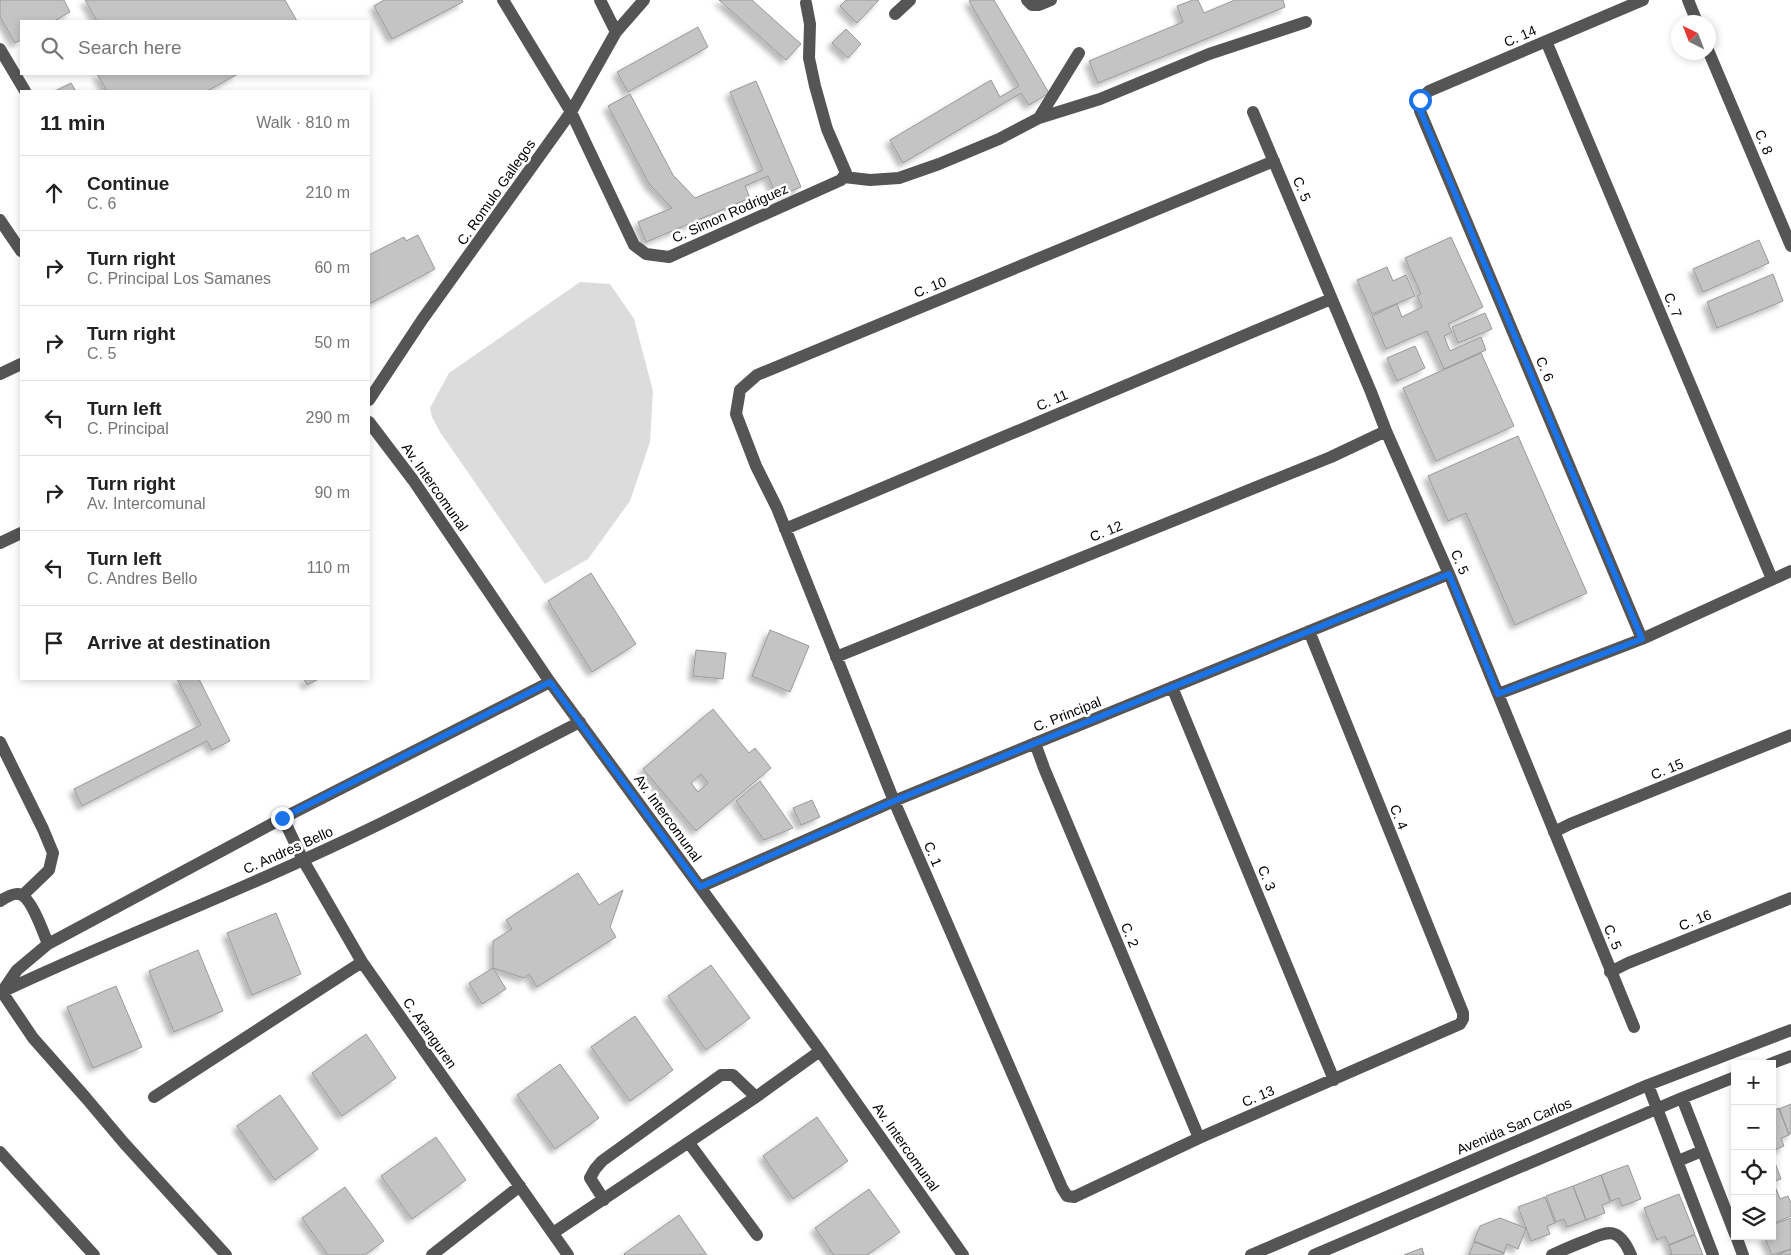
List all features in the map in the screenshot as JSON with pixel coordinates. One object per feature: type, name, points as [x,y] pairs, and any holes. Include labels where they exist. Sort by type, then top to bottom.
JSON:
[{"type":"street","name":"C. Simon Rodriguez","points":[[504,0],[572,112],[634,245],[646,254],[668,257],[844,177]]},
{"type":"street","points":[[600,0],[616,32]]},
{"type":"street","name":"C. Romulo Gallegos","points":[[370,398],[422,320],[572,112],[616,32],[644,0]]},
{"type":"street","points":[[895,14],[910,0]]},
{"type":"street","name":"C. 14","points":[[1420,110],[1420,100],[1429,91],[1643,0]]},
{"type":"street","points":[[1688,0],[1694,15]]},
{"type":"street","points":[[806,3],[810,24],[809,58],[814,86],[827,129],[846,173],[844,177],[870,180],[899,178],[939,164],[999,139],[1039,118],[1100,99],[1210,54],[1306,22]]},
{"type":"street","name":"C. 7","points":[[1546,41],[1772,579]]},
{"type":"street","points":[[0,49],[24,90]]},
{"type":"street","points":[[1039,118],[1079,53]]},
{"type":"street","name":"C. 8","points":[[1712,60],[1791,246]]},
{"type":"street","name":"C. 6","points":[[1420,110],[1642,639]]},
{"type":"street","name":"C. 5","points":[[1253,112],[1386,431],[1449,574],[1610,972],[1634,1026]]},
{"type":"street","name":"C. 10","points":[[785,529],[756,466],[736,414],[740,390],[757,375],[1274,161]]},
{"type":"street","points":[[0,220],[20,250]]},
{"type":"street","name":"C. 11","points":[[785,529],[1331,298]]},
{"type":"street","points":[[0,374],[20,364]]},
{"type":"street","name":"Av. Intercomunal","points":[[370,423],[413,480],[550,682],[820,1051],[963,1255]]},
{"type":"street","name":"C. 12","points":[[836,657],[1330,457],[1386,431]]},
{"type":"street","name":"C. 1","points":[[785,529],[894,801],[1062,1188]]},
{"type":"street","points":[[0,543],[20,533]]},
{"type":"street","points":[[1498,694],[1642,639],[1791,571]]},
{"type":"street","name":"C. Principal","points":[[700,887],[894,801],[1449,574]]},
{"type":"street","name":"C. 4","points":[[1309,631],[1463,1013]]},
{"type":"street","name":"C. Andres Bello","points":[[1,992],[17,970],[48,944],[282,818],[550,682]]},
{"type":"street","name":"C. 3","points":[[1172,687],[1334,1080]]},
{"type":"street","name":"C. Andres Bello","points":[[1,992],[303,860],[468,780],[580,722]]},
{"type":"street","name":"C. 15","points":[[1554,832],[1791,735]]},
{"type":"street","points":[[0,742],[53,853],[49,870],[23,895]]},
{"type":"street","name":"C. 2","points":[[1035,743],[1199,1138]]},
{"type":"street","name":"C. Aranguren","points":[[282,818],[303,860],[362,962],[568,1255]]},
{"type":"street","points":[[0,901],[17,893],[23,895],[41,926],[48,944]]},
{"type":"street","name":"C. 16","points":[[1610,972],[1628,963],[1791,898]]},
{"type":"street","points":[[154,1098],[362,962]]},
{"type":"street","points":[[1,992],[33,1038],[124,1143],[226,1255]]},
{"type":"street","name":"C. 13","points":[[1062,1188],[1067,1196],[1074,1197],[1199,1138],[1460,1024],[1463,1013]]},
{"type":"street","name":"Avenida San Carlos","points":[[1251,1255],[1648,1085],[1791,1030]]},
{"type":"street","points":[[553,1233],[689,1143],[820,1051]]},
{"type":"street","points":[[1776,1062],[1791,1056]]},
{"type":"street","points":[[604,1200],[590,1178],[602,1161],[721,1075],[733,1075],[756,1097]]},
{"type":"street","points":[[1314,1255],[1731,1079]]},
{"type":"street","points":[[1648,1085],[1713,1255]]},
{"type":"street","points":[[1682,1098],[1731,1225]]},
{"type":"street","points":[[689,1143],[757,1235]]},
{"type":"street","points":[[1678,1161],[1702,1151]]},
{"type":"street","points":[[0,1152],[94,1255]]},
{"type":"street","points":[[432,1255],[520,1186]]},
{"type":"street","points":[[1552,1255],[1605,1232],[1617,1234],[1626,1244],[1630,1255]]},
{"type":"street","points":[[1737,1240],[1743,1255]]},
{"type":"shaded area","points":[[580,282],[610,284],[634,319],[653,391],[650,442],[630,501],[588,559],[545,584],[440,432],[432,417],[430,408],[449,373]]},
{"type":"building","points":[[0,0],[64,0],[70,12],[56,20],[20,20],[20,40],[15,43],[0,17]]},
{"type":"building","points":[[85,0],[285,0],[296,20],[96,20]]},
{"type":"building","points":[[384,0],[462,0],[463,2],[392,39],[374,6]]},
{"type":"building","points":[[719,0],[752,0],[801,44],[786,60]]},
{"type":"building","points":[[846,0],[879,0],[857,23],[840,6]]},
{"type":"building","points":[[994,0],[1049,93],[1029,105],[1021,93],[903,163],[890,140],[991,80],[1000,97],[1019,86],[969,1]]},
{"type":"building","points":[[1198,0],[1204,13],[1235,0],[1283,0],[1285,7],[1098,83],[1089,61],[1183,22],[1177,6]]},
{"type":"building","points":[[698,27],[708,47],[628,92],[617,72]]},
{"type":"building","points":[[846,29],[861,44],[848,58],[832,43]]},
{"type":"building","points":[[98,75],[236,75],[209,90],[106,90]]},
{"type":"building","points":[[756,81],[801,187],[777,197],[768,176],[745,186],[750,198],[646,242],[638,222],[672,208],[649,184],[608,106],[630,94],[673,175],[695,198],[763,170],[730,92]]},
{"type":"building","points":[[71,83],[75,90],[57,90]]},
{"type":"building","points":[[418,235],[435,269],[370,303],[370,254],[404,237],[406,241]]},
{"type":"building","points":[[1451,237],[1483,307],[1448,324],[1452,332],[1444,336],[1450,351],[1481,337],[1486,350],[1444,369],[1427,331],[1386,349],[1372,316],[1397,304],[1402,317],[1422,307],[1417,296],[1421,294],[1405,258]]},
{"type":"building","points":[[1759,240],[1769,263],[1703,292],[1693,269]]},
{"type":"building","points":[[1387,267],[1393,281],[1406,275],[1415,296],[1372,314],[1357,280]]},
{"type":"building","points":[[1773,274],[1783,301],[1717,328],[1707,302]]},
{"type":"building","points":[[1485,313],[1492,329],[1458,343],[1452,327]]},
{"type":"building","points":[[1415,346],[1425,368],[1397,381],[1387,358]]},
{"type":"building","points":[[1481,353],[1514,426],[1436,461],[1403,388]]},
{"type":"building","points":[[1518,436],[1587,593],[1515,625],[1466,513],[1448,521],[1428,476]]},
{"type":"building","points":[[591,573],[636,644],[592,672],[548,601]]},
{"type":"building","points":[[770,630],[809,646],[790,692],[752,676]]},
{"type":"building","points":[[696,650],[726,653],[723,679],[693,676]]},
{"type":"building","points":[[178,680],[200,680],[230,741],[212,750],[207,741],[82,806],[74,789],[201,725]]},
{"type":"building","points":[[304,680],[317,680],[307,685]]},
{"type":"building","points":[[713,709],[749,753],[755,748],[771,768],[696,831],[643,769]],"holes":[[[701,774],[708,783],[698,792],[691,783]]]},
{"type":"building","points":[[760,781],[793,828],[764,840],[736,801]]},
{"type":"building","points":[[812,800],[820,817],[801,825],[793,808]]},
{"type":"building","points":[[578,873],[599,905],[623,890],[610,927],[616,937],[537,987],[529,974],[524,978],[493,968],[493,941],[512,929],[506,920]]},
{"type":"building","points":[[276,913],[301,974],[252,995],[227,933]]},
{"type":"building","points":[[198,950],[223,1011],[174,1032],[149,971]]},
{"type":"building","points":[[711,965],[750,1018],[706,1050],[668,996]]},
{"type":"building","points":[[493,968],[506,989],[482,1004],[469,983]]},
{"type":"building","points":[[116,986],[142,1047],[93,1068],[67,1007]]},
{"type":"building","points":[[635,1016],[673,1070],[630,1101],[591,1047]]},
{"type":"building","points":[[366,1034],[396,1078],[342,1116],[312,1073]]},
{"type":"building","points":[[560,1064],[599,1118],[555,1149],[517,1095]]},
{"type":"building","points":[[280,1095],[318,1149],[275,1180],[237,1126]]},
{"type":"building","points":[[1791,1104],[1791,1134],[1789,1134],[1779,1109]]},
{"type":"building","points":[[1779,1108],[1789,1135],[1781,1138],[1784,1146],[1776,1149],[1776,1109]]},
{"type":"building","points":[[817,1117],[848,1161],[793,1199],[763,1156]]},
{"type":"building","points":[[436,1137],[466,1180],[412,1219],[381,1176]]},
{"type":"building","points":[[1628,1165],[1641,1199],[1622,1206],[1619,1198],[1611,1201],[1601,1175]]},
{"type":"building","points":[[1776,1165],[1781,1179],[1776,1181]]},
{"type":"building","points":[[1601,1175],[1610,1202],[1602,1205],[1605,1213],[1586,1220],[1573,1186]]},
{"type":"building","points":[[1573,1186],[1586,1220],[1567,1227],[1564,1219],[1556,1222],[1546,1196]]},
{"type":"building","points":[[345,1187],[384,1241],[365,1255],[328,1255],[302,1218]]},
{"type":"building","points":[[869,1189],[900,1232],[867,1255],[834,1255],[815,1228]]},
{"type":"building","points":[[1776,1191],[1780,1199],[1788,1196],[1791,1203],[1791,1216],[1776,1222],[1776,1195]]},
{"type":"building","points":[[1679,1194],[1695,1234],[1669,1245],[1665,1236],[1657,1240],[1644,1208]]},
{"type":"building","points":[[1545,1197],[1555,1223],[1547,1226],[1550,1234],[1531,1241],[1518,1207]]},
{"type":"building","points":[[679,1215],[707,1255],[624,1254]]},
{"type":"building","points":[[1500,1218],[1526,1228],[1518,1249],[1507,1244],[1504,1253],[1474,1241],[1480,1226]]},
{"type":"building","points":[[1791,1218],[1791,1249],[1772,1255],[1766,1240],[1776,1240],[1776,1224]]},
{"type":"building","points":[[1695,1235],[1703,1255],[1669,1255],[1672,1254],[1669,1245]]},
{"type":"building","points":[[1474,1242],[1504,1253],[1503,1255],[1469,1255]]},
{"type":"building","points":[[1422,1248],[1424,1255],[1404,1255]]},
{"type":"building","points":[[1791,1249],[1791,1255],[1777,1255]]},
{"type":"route","points":[[282,818],[550,682],[700,887],[894,801],[1449,574],[1498,694],[1642,639],[1420,110],[1420,100]]}]
